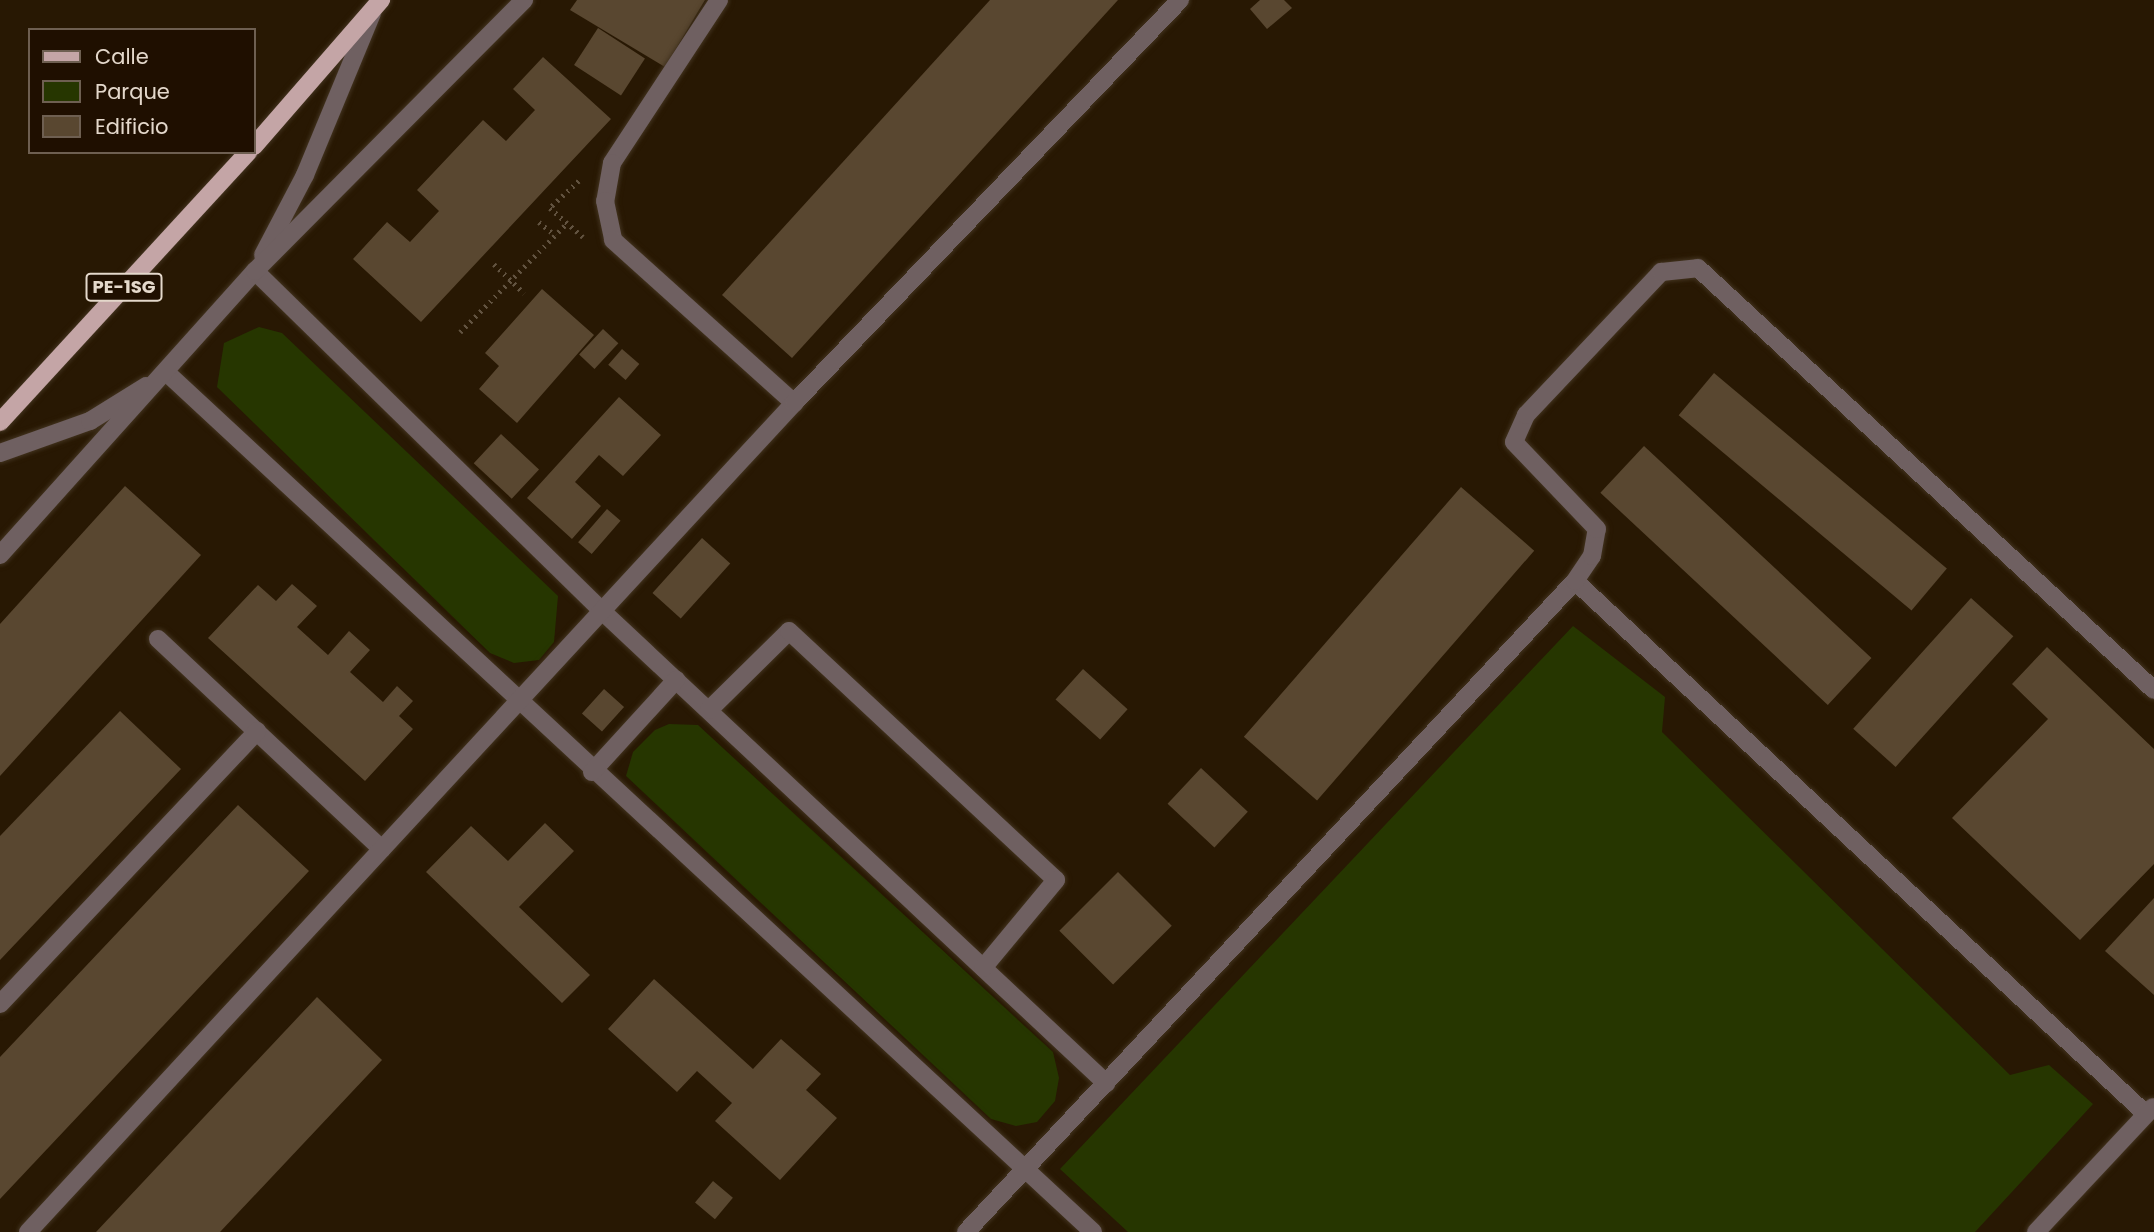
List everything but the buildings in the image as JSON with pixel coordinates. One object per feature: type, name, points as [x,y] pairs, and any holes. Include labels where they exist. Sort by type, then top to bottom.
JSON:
[{"type":"main road","points":[[256,144],[378,4]]},
{"type":"main road","name":"PE-1SG","points":[[0,422],[246,154]]},
{"type":"street","points":[[0,555],[167,373],[255,271],[524,0]]},
{"type":"street","points":[[719,0],[612,163],[605,201],[613,240],[794,403]]},
{"type":"street","points":[[28,1232],[794,403],[1180,0]]},
{"type":"street","points":[[255,271],[305,175],[378,4]]},
{"type":"street","points":[[966,1232],[1575,582],[1592,556],[1597,529],[1514,442],[1526,415],[1661,272],[1698,268],[2154,690]]},
{"type":"street","points":[[255,271],[602,611],[1106,1083]]},
{"type":"street","points":[[0,453],[90,421],[167,373]]},
{"type":"street","points":[[167,373],[516,702],[1094,1232]]},
{"type":"street","points":[[1575,582],[2150,1110],[2036,1232]]},
{"type":"street","points":[[709,710],[789,631],[1056,880],[983,968]]},
{"type":"street","points":[[158,639],[382,849]]},
{"type":"street","points":[[592,772],[676,680]]},
{"type":"street","points":[[0,1004],[257,731]]},
{"type":"path","points":[[540,222],[555,235]]},
{"type":"path","points":[[460,332],[568,223]]},
{"type":"path","points":[[494,264],[524,293]]},
{"type":"green space","points":[[259,327],[282,333],[558,596],[554,642],[539,660],[514,663],[490,653],[217,387],[224,343]]},
{"type":"green space","points":[[1573,626],[1665,697],[1662,732],[2010,1075],[2049,1065],[2093,1104],[1975,1232],[1128,1232],[1060,1169]]},
{"type":"green space","points":[[669,724],[698,725],[1053,1052],[1059,1078],[1055,1101],[1037,1122],[1016,1126],[991,1119],[626,776],[633,752],[655,730]]}]
